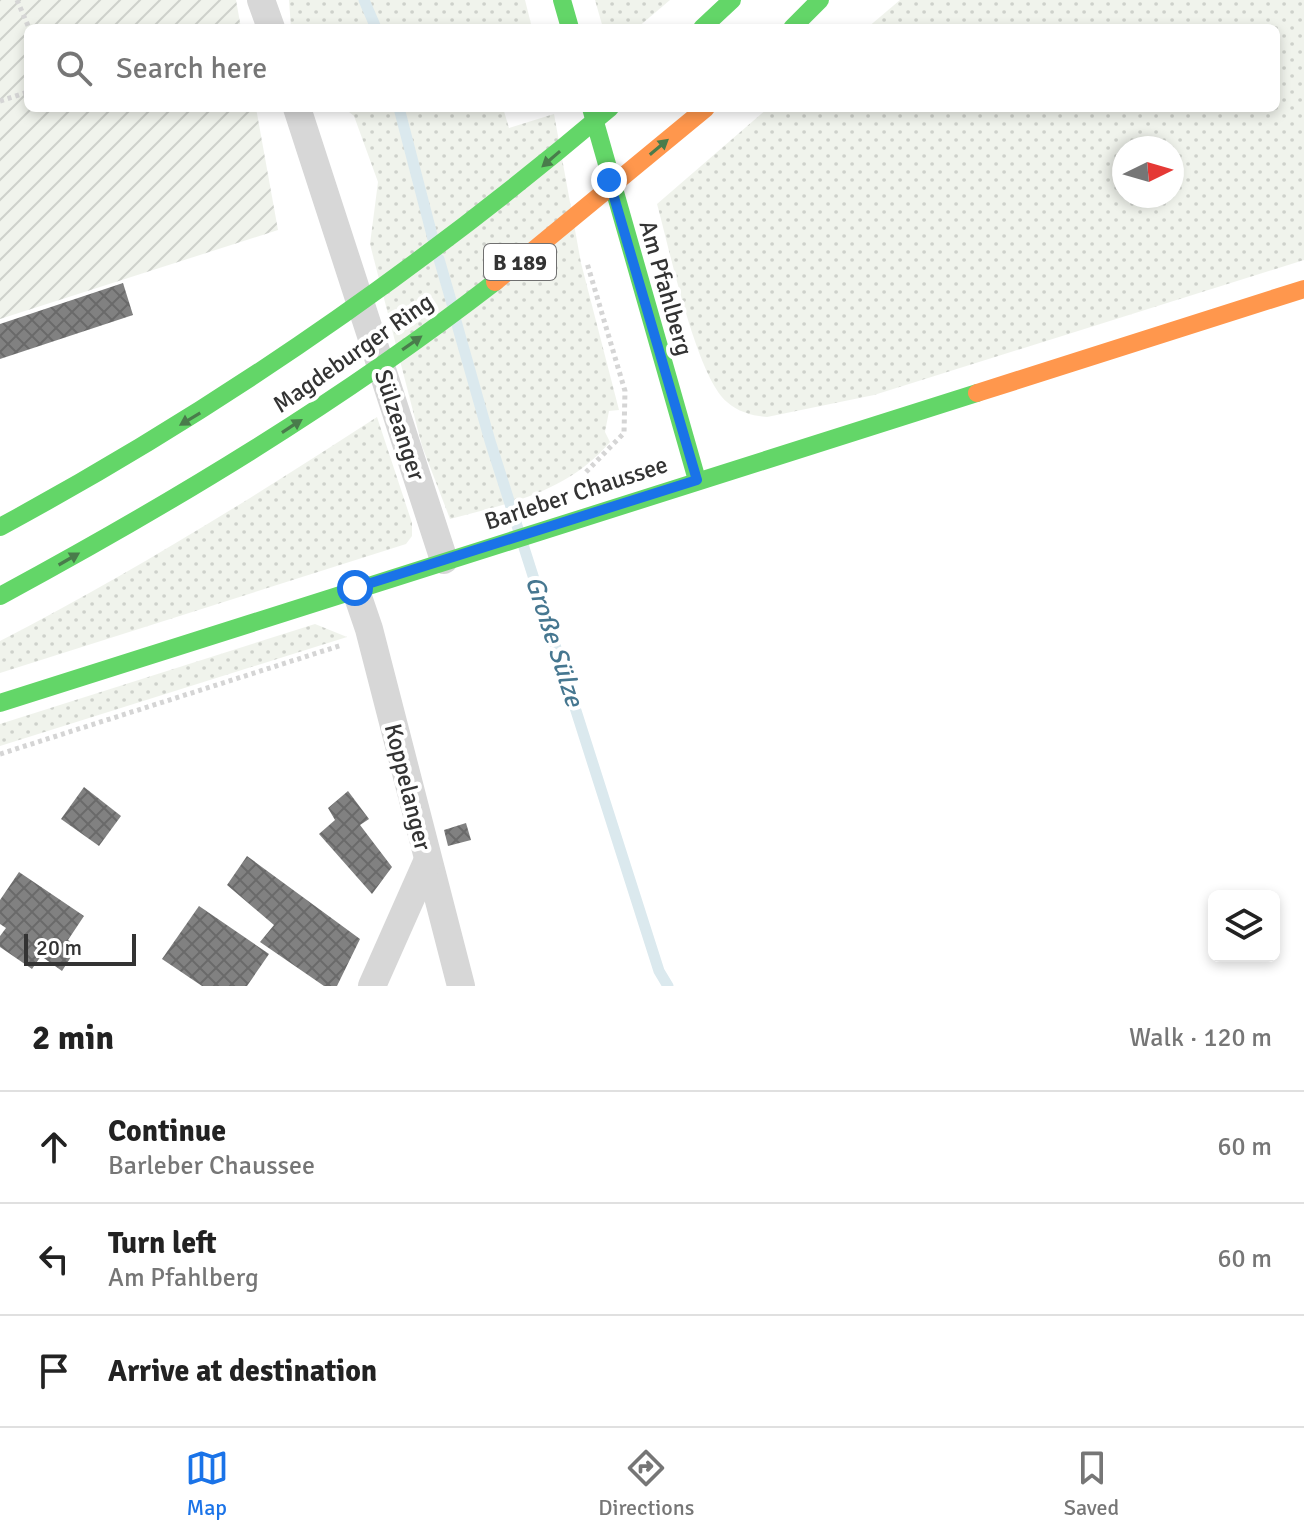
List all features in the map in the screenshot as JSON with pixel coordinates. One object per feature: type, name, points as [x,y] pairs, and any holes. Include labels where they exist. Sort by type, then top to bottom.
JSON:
[{"type":"main road","points":[[562,0],[569,24]]},
{"type":"main road","points":[[708,23],[732,0]]},
{"type":"main road","points":[[796,24],[820,0]]},
{"type":"main road","name":"Am Pfahlberg","points":[[592,112],[697,480]]},
{"type":"main road","name":"Magdeburger Ring","points":[[0,527],[157,439],[302,347],[514,192],[605,112]]},
{"type":"main road","name":"Magdeburger Ring","points":[[0,596],[191,489],[325,404],[544,245],[701,112]]},
{"type":"main road","name":"Barleber Chaussee","points":[[0,703],[1304,289]]},
{"type":"street","points":[[261,0],[270,24]]},
{"type":"street","name":"Sülzeanger","points":[[298,112],[444,560]]},
{"type":"street","name":"Koppelanger","points":[[355,588],[369,629],[461,986]]},
{"type":"street","points":[[372,986],[427,862]]},
{"type":"path","points":[[17,0],[27,24]]},
{"type":"path","points":[[0,101],[24,93]]},
{"type":"path","points":[[585,255],[625,391],[624,433],[596,466]]},
{"type":"path","points":[[0,754],[348,641]]},
{"type":"shaded area","points":[[0,0],[236,0],[240,24],[24,24],[24,112],[257,112],[278,230],[0,319]]},
{"type":"shaded area","points":[[289,0],[525,0],[531,24],[291,24]]},
{"type":"shaded area","points":[[595,0],[670,0],[642,24],[602,24]]},
{"type":"shaded area","points":[[900,0],[1304,0],[1304,260],[874,395],[767,417],[736,408],[716,388],[694,339],[657,204],[763,112],[1280,112],[1280,24],[872,24]]},
{"type":"shaded area","points":[[349,112],[504,112],[509,128],[554,114],[581,263],[619,410],[609,411],[605,432],[610,442],[576,473],[516,501],[450,519],[422,446],[370,244],[378,182],[354,116]]},
{"type":"shaded area","points":[[377,417],[412,523],[412,536],[406,544],[0,673],[0,641],[191,534]]},
{"type":"shaded area","points":[[315,624],[347,637],[0,746],[0,724]]},
{"type":"building","points":[[123,283],[133,315],[0,359],[0,324]]},
{"type":"building","points":[[84,787],[121,816],[99,846],[61,819]]},
{"type":"building","points":[[348,791],[369,819],[360,825],[392,867],[372,894],[319,834],[335,820],[328,808]]},
{"type":"building","points":[[466,823],[471,840],[448,846],[444,830]]},
{"type":"building","points":[[247,856],[360,939],[337,986],[324,986],[260,942],[274,925],[227,885]]},
{"type":"building","points":[[19,872],[84,916],[68,940],[78,946],[62,971],[41,956],[32,969],[0,947],[0,936],[6,928],[0,924],[0,900]]},
{"type":"building","points":[[199,906],[269,954],[247,986],[202,986],[162,959]]},
{"type":"waterway","name":"Große Sülze","points":[[364,0],[374,24]]},
{"type":"waterway","name":"Große Sülze","points":[[400,112],[433,239]]},
{"type":"waterway","name":"Große Sülze","points":[[439,259],[452,304]]},
{"type":"waterway","name":"Große Sülze","points":[[456,321],[490,441],[659,971],[668,986]]},
{"type":"traffic: fast","points":[[562,0],[569,24]]},
{"type":"traffic: fast","points":[[706,24],[732,0]]},
{"type":"traffic: fast","points":[[796,24],[820,0]]},
{"type":"traffic: fast","points":[[592,112],[697,480]]},
{"type":"traffic: fast","points":[[0,527],[161,434],[316,334],[465,225],[605,112]]},
{"type":"traffic: fast","points":[[0,596],[128,525],[316,410],[495,282]]},
{"type":"traffic: fast","points":[[0,703],[977,393]]},
{"type":"traffic: slow","points":[[495,282],[701,112]]},
{"type":"traffic: slow","points":[[977,393],[1304,289]]},
{"type":"route","points":[[355,588],[697,480],[609,180]]}]
